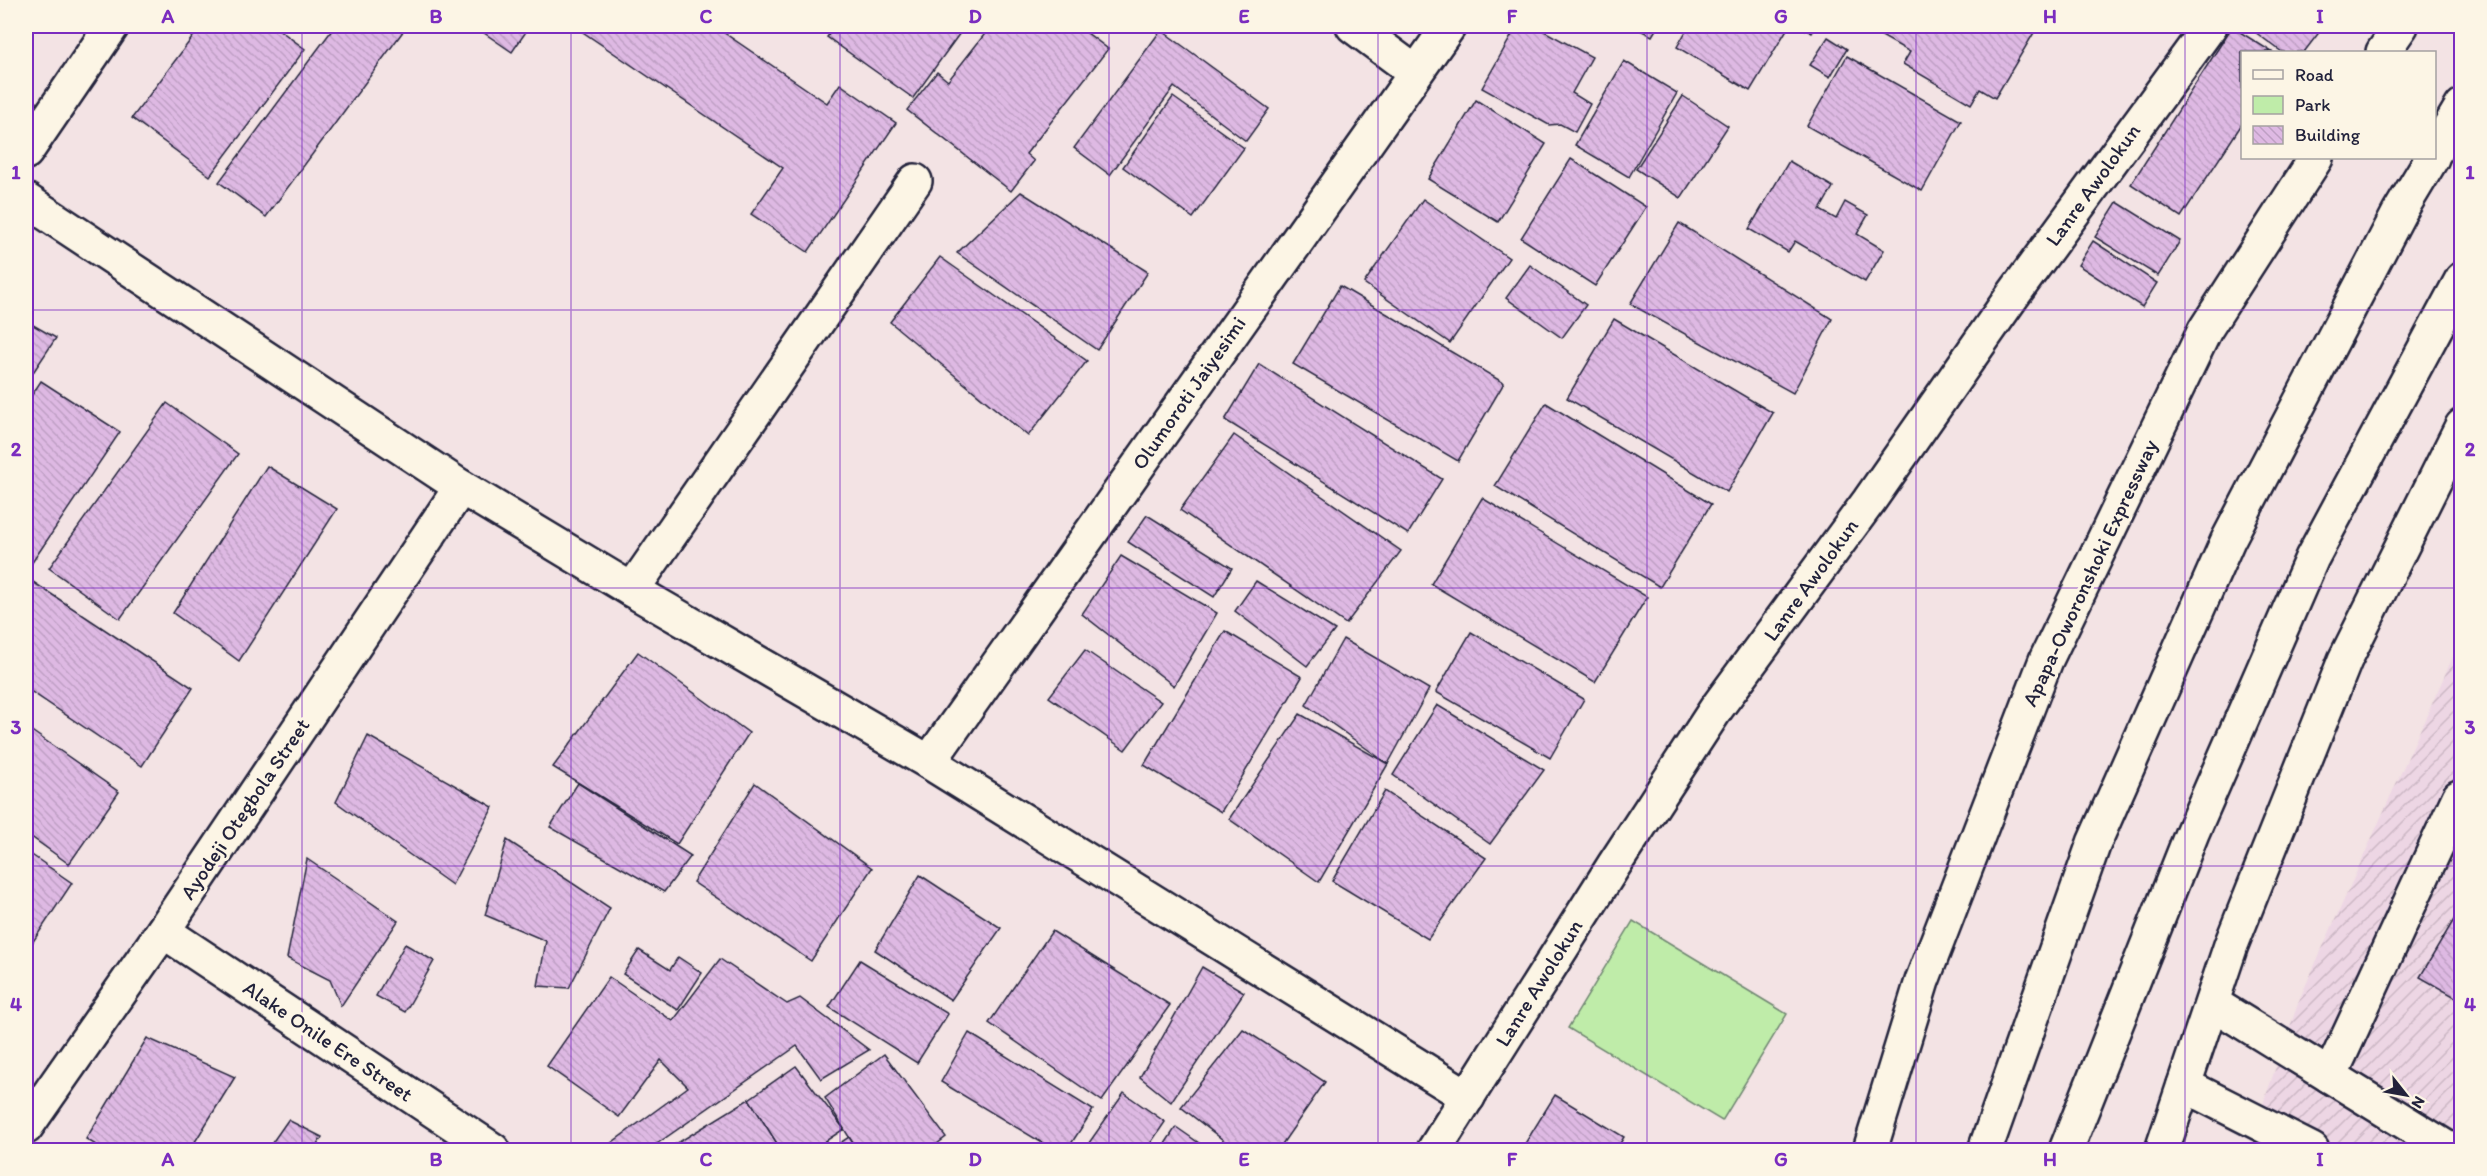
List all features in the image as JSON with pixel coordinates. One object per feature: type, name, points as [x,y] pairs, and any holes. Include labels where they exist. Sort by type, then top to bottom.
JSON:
[{"type":"main road","points":[[26,152],[112,26]]},
{"type":"main road","points":[[1353,26],[1415,72]]},
{"type":"main road","name":"Olumoroti Jaiyesimi","points":[[929,762],[1449,26]]},
{"type":"main road","name":"Lanre Awolokun","points":[[1434,1150],[1614,865],[1716,709],[1869,501],[2020,286],[2210,26]]},
{"type":"main road","points":[[2384,51],[2401,26]]},
{"type":"main road","points":[[2436,150],[2462,106]]},
{"type":"main road","name":"Apapa-Oworonshoki Expressway","points":[[1870,1150],[1922,981],[2046,660],[2205,330],[2315,159]]},
{"type":"main road","points":[[1985,1150],[2094,843],[2228,540],[2399,213],[2431,159]]},
{"type":"main road","points":[[632,590],[915,181]]},
{"type":"main road","points":[[26,200],[461,487],[632,590],[929,762],[1468,1097]]},
{"type":"main road","points":[[2066,1150],[2192,833],[2312,558],[2462,279]]},
{"type":"main road","points":[[2162,1150],[2231,945],[2345,660],[2462,426]]},
{"type":"main road","name":"Ayodeji Otegbola Street","points":[[26,1127],[163,931],[461,487]]},
{"type":"main road","points":[[2330,1076],[2459,797]]},
{"type":"main road","name":"Alake Onile Ere Street","points":[[163,931],[493,1150]]},
{"type":"main road","points":[[2212,1003],[2450,1150]]},
{"type":"main road","points":[[2184,1084],[2266,1140],[2312,1150]]},
{"type":"shaded area","points":[[2461,639],[2461,1150],[2247,1150],[2300,998]]},
{"type":"green space","points":[[1633,921],[1787,1014],[1722,1121],[1568,1028]]},
{"type":"building","points":[[201,26],[274,26],[305,49],[210,176],[132,118]]},
{"type":"building","points":[[335,26],[407,26],[266,217],[219,182]]},
{"type":"building","points":[[474,26],[530,26],[512,52]]},
{"type":"building","points":[[574,26],[714,26],[827,103],[840,84],[896,123],[808,252],[751,214],[783,168]]},
{"type":"building","points":[[835,26],[965,26],[913,98],[827,37]]},
{"type":"building","points":[[991,26],[1078,26],[1108,49],[1026,154],[1034,161],[1011,191],[907,110],[937,72],[948,81]]},
{"type":"building","points":[[1517,26],[1535,26],[1592,57],[1572,93],[1590,104],[1575,132],[1560,124],[1549,125],[1482,88]]},
{"type":"building","points":[[1632,26],[1658,26],[1652,36]]},
{"type":"building","points":[[1689,26],[1789,26],[1750,91],[1677,47]]},
{"type":"building","points":[[1799,26],[1816,26],[1812,33]]},
{"type":"building","points":[[1864,26],[2038,26],[1995,98],[1980,89],[1971,104],[1903,64],[1910,52]]},
{"type":"building","points":[[2247,26],[2324,26],[2305,51],[2281,51]]},
{"type":"building","points":[[2232,27],[2270,51],[2241,51],[2241,126],[2181,217],[2131,184]]},
{"type":"building","points":[[1161,30],[1269,109],[1246,141],[1174,87],[1110,175],[1074,148]]},
{"type":"building","points":[[1828,37],[1847,49],[1830,77],[1810,65]]},
{"type":"building","points":[[1847,56],[1961,121],[1922,191],[1807,126]]},
{"type":"building","points":[[1624,61],[1677,93],[1629,177],[1575,145]]},
{"type":"building","points":[[1683,96],[1728,126],[1681,198],[1636,169]]},
{"type":"building","points":[[1173,97],[1244,148],[1193,218],[1123,167]]},
{"type":"building","points":[[1476,100],[1546,144],[1498,222],[1428,179]]},
{"type":"building","points":[[1571,159],[1646,207],[1595,286],[1521,238]]},
{"type":"building","points":[[1789,161],[1833,187],[1820,210],[1836,219],[1845,202],[1868,215],[1857,234],[1884,250],[1865,282],[1795,241],[1788,252],[1749,229]]},
{"type":"building","points":[[1021,192],[1148,272],[1097,350],[957,253]]},
{"type":"building","points":[[1423,199],[1509,258],[1450,343],[1364,283]]},
{"type":"building","points":[[2117,202],[2180,241],[2158,276],[2095,237]]},
{"type":"building","points":[[1679,223],[1832,319],[1793,393],[1630,304]]},
{"type":"building","points":[[2093,241],[2157,283],[2142,307],[2078,265]]},
{"type":"building","points":[[940,257],[1087,361],[1028,436],[890,322]]},
{"type":"building","points":[[1530,265],[1586,305],[1562,338],[1506,298]]},
{"type":"building","points":[[1340,286],[1504,383],[1458,461],[1293,364]]},
{"type":"building","points":[[1614,319],[1773,413],[1727,492],[1567,398]]},
{"type":"building","points":[[26,321],[56,338],[26,383]]},
{"type":"building","points":[[1259,364],[1442,479],[1408,534],[1225,420]]},
{"type":"building","points":[[41,381],[120,432],[27,570],[26,404]]},
{"type":"building","points":[[167,403],[238,454],[120,619],[49,568]]},
{"type":"building","points":[[1546,403],[1711,504],[1660,587],[1495,486]]},
{"type":"building","points":[[1234,435],[1401,551],[1346,624],[1180,510]]},
{"type":"building","points":[[267,466],[337,509],[239,661],[173,613]]},
{"type":"building","points":[[1482,498],[1647,597],[1595,682],[1431,584]]},
{"type":"building","points":[[1147,515],[1232,568],[1214,597],[1128,542]]},
{"type":"building","points":[[1121,556],[1217,613],[1174,686],[1082,614]]},
{"type":"building","points":[[27,578],[193,688],[142,766],[26,688]]},
{"type":"building","points":[[1256,581],[1335,630],[1307,666],[1235,611]]},
{"type":"building","points":[[1225,631],[1302,677],[1221,812],[1144,765]]},
{"type":"building","points":[[1471,632],[1584,699],[1550,758],[1436,692]]},
{"type":"building","points":[[1343,639],[1429,689],[1388,764],[1306,705]]},
{"type":"building","points":[[1085,650],[1161,702],[1125,750],[1049,697]]},
{"type":"building","points":[[638,652],[749,733],[677,844],[553,767]]},
{"type":"building","points":[[2462,687],[2462,724],[2457,715],[2456,702]]},
{"type":"building","points":[[1437,705],[1544,770],[1490,844],[1393,775]]},
{"type":"building","points":[[1300,714],[1388,764],[1319,882],[1229,819]]},
{"type":"building","points":[[26,727],[119,792],[69,864],[26,833]]},
{"type":"building","points":[[368,736],[493,807],[452,885],[336,802]]},
{"type":"building","points":[[578,783],[691,856],[664,892],[550,827]]},
{"type":"building","points":[[755,783],[872,868],[811,961],[693,882]]},
{"type":"building","points":[[1385,791],[1486,858],[1428,939],[1332,881]]},
{"type":"building","points":[[507,840],[610,908],[569,988],[538,986],[546,941],[485,915]]},
{"type":"building","points":[[26,851],[72,883],[26,952]]},
{"type":"building","points":[[307,859],[398,921],[341,1006],[330,980],[287,958]]},
{"type":"building","points":[[920,875],[1001,928],[951,1000],[875,950]]},
{"type":"building","points":[[2462,906],[2462,1001],[2420,977]]},
{"type":"building","points":[[1052,931],[1170,1005],[1102,1101],[989,1023]]},
{"type":"building","points":[[405,944],[434,961],[405,1012],[376,996]]},
{"type":"building","points":[[639,950],[670,970],[678,957],[702,973],[678,1010],[623,974]]},
{"type":"building","points":[[720,959],[787,1004],[800,998],[869,1050],[821,1079],[797,1046],[648,1150],[614,1150],[610,1144],[688,1087],[661,1060],[619,1117],[547,1066],[609,977],[673,1021]]},
{"type":"building","points":[[860,960],[948,1014],[917,1063],[829,1007]]},
{"type":"building","points":[[1202,967],[1244,992],[1171,1102],[1140,1077]]},
{"type":"building","points":[[1243,1029],[1325,1082],[1278,1150],[1236,1150],[1181,1107]]},
{"type":"building","points":[[969,1033],[1093,1110],[1067,1150],[1054,1150],[941,1082]]},
{"type":"building","points":[[147,1038],[235,1077],[190,1150],[104,1150],[86,1139]]},
{"type":"building","points":[[884,1054],[946,1137],[929,1150],[857,1150],[825,1098]]},
{"type":"building","points":[[796,1066],[844,1129],[812,1150],[781,1150],[749,1099]]},
{"type":"building","points":[[1124,1093],[1165,1122],[1146,1150],[1084,1150]]},
{"type":"building","points":[[1555,1095],[1624,1137],[1616,1150],[1521,1150]]},
{"type":"building","points":[[749,1099],[781,1150],[666,1150]]},
{"type":"building","points":[[288,1120],[322,1137],[314,1150],[267,1150]]},
{"type":"building","points":[[1176,1127],[1209,1150],[1161,1150]]},
{"type":"building","points":[[849,1137],[857,1150],[829,1150]]}]
